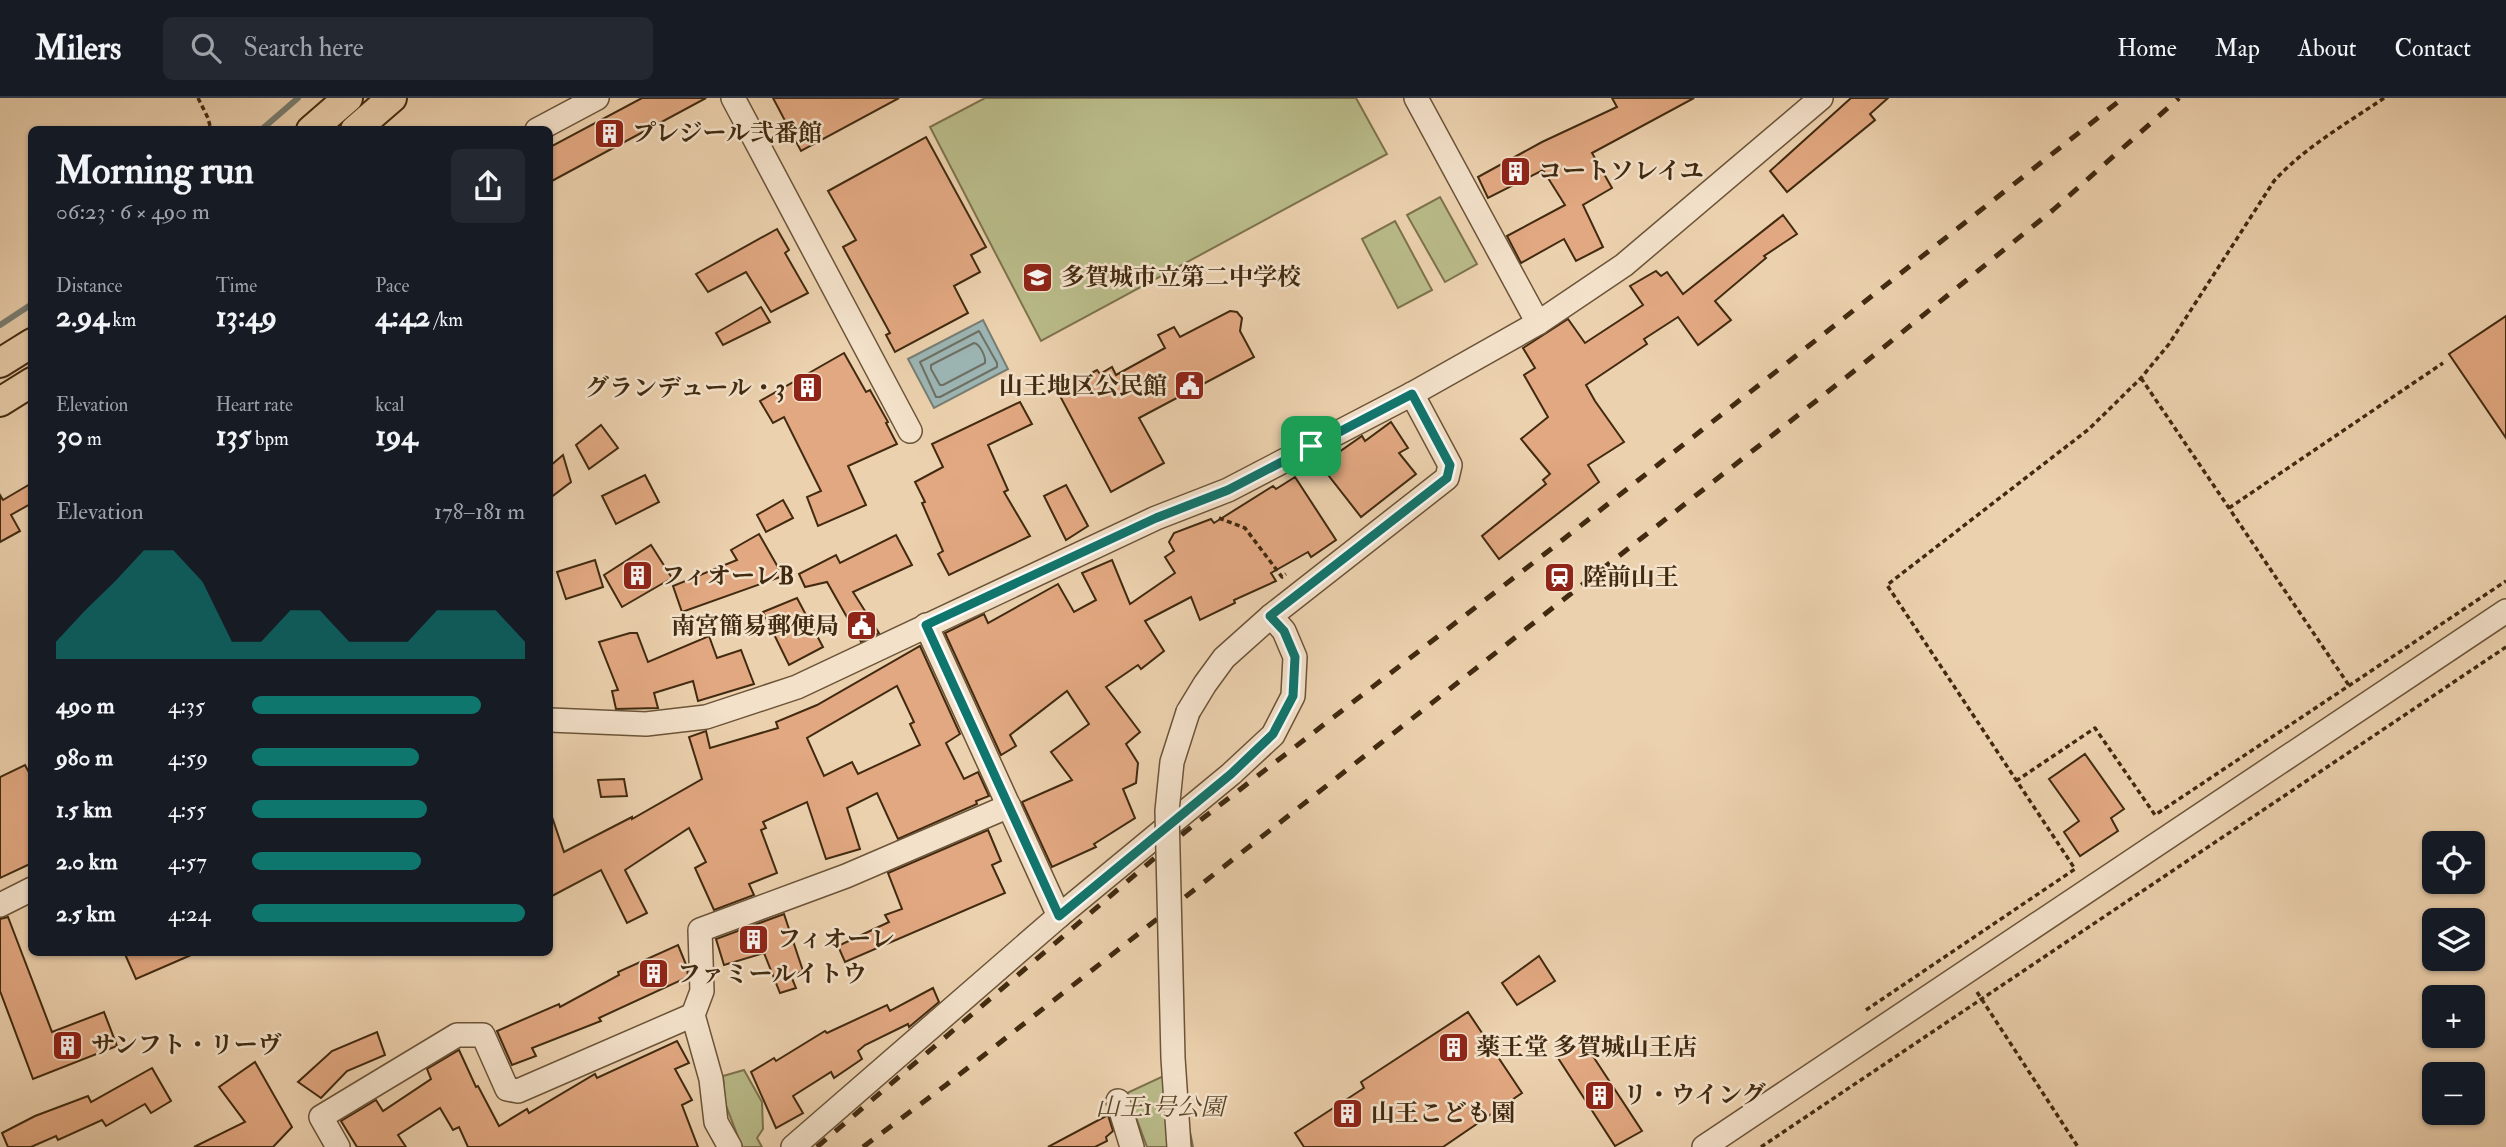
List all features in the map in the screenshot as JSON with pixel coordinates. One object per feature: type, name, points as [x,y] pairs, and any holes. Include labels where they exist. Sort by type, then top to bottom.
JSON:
[{"type":"main road","points":[[316,126],[348,98]]},
{"type":"main road","points":[[360,126],[392,98]]},
{"type":"main road","points":[[0,363],[28,345]]},
{"type":"main road","points":[[0,402],[28,384]]},
{"type":"street","points":[[544,126],[597,98]]},
{"type":"street","points":[[733,98],[910,431]]},
{"type":"street","points":[[1416,98],[1538,323]]},
{"type":"street","points":[[553,720],[646,724],[706,717],[797,687],[1156,518],[1228,490],[1412,394],[1538,323],[1624,265],[1821,98]]},
{"type":"street","points":[[1179,1147],[1173,1058],[1167,811],[1172,762],[1188,712],[1224,658],[1270,616],[1447,478],[1450,465],[1412,394]]},
{"type":"street","points":[[1704,1147],[2506,611]]},
{"type":"street","points":[[793,1147],[1059,916],[1231,774],[1273,734],[1293,696],[1295,657],[1284,631],[1270,616]]},
{"type":"street","points":[[926,625],[1059,916]]},
{"type":"street","points":[[730,1147],[716,1122],[711,1079],[692,1015],[702,992],[699,930],[846,876],[1009,806]]},
{"type":"street","points":[[0,905],[28,891]]},
{"type":"street","points":[[338,1147],[321,1117],[457,1035],[483,1035],[507,1089],[518,1091],[692,1015]]},
{"type":"street","points":[[1118,1101],[1132,1147]]},
{"type":"path","points":[[198,98],[210,126]]},
{"type":"path","points":[[1858,1015],[2075,869],[1887,584],[2089,429],[2141,378],[2169,344],[2274,181],[2289,164],[2384,98]]},
{"type":"path","points":[[2229,508],[2444,363]]},
{"type":"path","points":[[2141,378],[2363,706]]},
{"type":"path","points":[[1217,516],[1245,528],[1282,577],[1290,572]]},
{"type":"path","points":[[2016,781],[2095,728],[2155,815],[2506,582]]},
{"type":"path","points":[[1761,1147],[2506,647]]},
{"type":"path","points":[[1964,972],[2078,1147]]},
{"type":"green space","points":[[985,98],[1356,98],[1387,154],[1041,341],[930,127]]},
{"type":"green space","points":[[1440,197],[1477,264],[1445,282],[1407,215]]},
{"type":"green space","points":[[1395,221],[1432,290],[1398,308],[1362,239]]},
{"type":"green space","name":"山王1号公園","points":[[1183,1067],[1193,1147],[1147,1147],[1127,1093]]},
{"type":"green space","points":[[744,1070],[762,1102],[763,1129],[757,1138],[762,1147],[742,1147],[725,1103],[723,1076]]},
{"type":"water","points":[[983,320],[1008,369],[934,408],[908,359]]},
{"type":"building","points":[[642,98],[706,98],[553,180],[553,145]]},
{"type":"building","points":[[773,98],[899,98],[801,151]]},
{"type":"building","points":[[1612,98],[1694,98],[1592,153],[1612,188],[1583,205],[1603,247],[1576,261],[1564,239],[1521,263],[1507,236],[1565,205],[1543,170],[1488,198],[1478,177],[1542,142],[1617,107]]},
{"type":"building","points":[[1851,98],[1888,98],[1870,114],[1875,120],[1787,192],[1770,171]]},
{"type":"building","points":[[926,137],[986,247],[971,255],[980,272],[954,286],[968,313],[895,352],[886,335],[890,333],[843,247],[856,240],[828,191]]},
{"type":"building","points":[[1783,215],[1797,234],[1764,256],[1766,258],[1715,301],[1731,320],[1698,345],[1678,317],[1644,339],[1647,344],[1586,385],[1624,442],[1588,465],[1599,482],[1499,559],[1482,536],[1546,484],[1543,480],[1550,474],[1521,439],[1548,417],[1524,375],[1535,368],[1523,348],[1568,319],[1585,343],[1643,305],[1630,286],[1656,271],[1661,276],[1667,272],[1683,294]]},
{"type":"building","points":[[777,229],[789,250],[785,253],[808,293],[771,312],[746,272],[708,292],[696,274]]},
{"type":"building","points":[[761,307],[770,322],[723,345],[716,333]]},
{"type":"building","points":[[1230,311],[1237,312],[1242,318],[1240,331],[1254,357],[1139,418],[1164,463],[1111,492],[1060,396],[1072,390],[1069,385],[1097,370],[1100,374],[1112,367],[1116,375],[1165,348],[1158,335],[1174,327],[1180,337]]},
{"type":"building","points":[[2506,316],[2506,438],[2449,354]]},
{"type":"building","points":[[844,353],[866,392],[870,390],[897,444],[848,466],[866,505],[818,526],[807,497],[821,491],[784,417],[773,423],[760,401]]},
{"type":"building","points":[[1020,402],[1032,424],[988,445],[1008,490],[1004,492],[1030,536],[949,575],[938,554],[943,551],[915,482],[943,467],[932,444]]},
{"type":"building","points":[[1391,422],[1408,448],[1399,453],[1416,474],[1361,517],[1318,462],[1362,436],[1365,441]]},
{"type":"building","points":[[601,425],[618,448],[589,469],[576,445]]},
{"type":"building","points":[[563,455],[571,482],[553,496],[553,463]]},
{"type":"building","points":[[645,475],[659,502],[616,524],[602,496]]},
{"type":"building","points":[[1295,477],[1336,540],[1311,557],[1308,552],[1271,573],[1276,581],[1234,600],[1235,603],[1200,620],[1191,597],[1145,621],[1164,651],[1141,669],[1138,665],[1106,687],[1140,732],[1126,744],[1138,763],[1136,783],[1123,789],[1135,818],[1094,844],[1096,847],[1052,867],[1022,802],[1072,780],[1051,752],[1089,724],[1067,691],[1010,735],[1016,746],[1001,755],[945,633],[984,614],[988,623],[1058,584],[1074,612],[1096,600],[1082,573],[1112,560],[1130,604],[1175,573],[1165,557],[1174,551],[1169,542],[1174,533],[1211,519],[1214,523],[1273,486],[1276,489]]},
{"type":"building","points":[[28,485],[28,505],[11,515],[20,531],[0,542],[0,495],[3,500]]},
{"type":"building","points":[[1066,485],[1088,526],[1066,540],[1044,496]]},
{"type":"building","points":[[783,500],[793,518],[766,532],[757,515]]},
{"type":"building","points":[[759,534],[783,576],[682,612],[673,586],[737,560],[731,550]]},
{"type":"building","points":[[896,535],[912,565],[853,592],[879,633],[861,642],[827,582],[805,587],[799,574],[836,555],[840,563]]},
{"type":"building","name":"フィオーレB","points":[[651,545],[672,578],[622,607],[604,575]]},
{"type":"building","points":[[595,560],[603,587],[566,599],[557,572]]},
{"type":"building","points":[[797,598],[823,647],[789,665],[763,612]]},
{"type":"building","points":[[637,633],[648,662],[709,636],[717,658],[741,650],[754,684],[698,701],[693,681],[654,693],[658,708],[616,709],[612,691],[618,690],[599,642]]},
{"type":"building","points":[[920,646],[960,734],[946,743],[964,779],[978,772],[989,796],[976,801],[977,804],[898,839],[877,793],[847,808],[860,849],[826,859],[807,802],[763,822],[766,828],[761,830],[777,873],[749,884],[754,895],[714,910],[695,868],[706,862],[689,828],[625,870],[647,913],[627,923],[601,870],[553,895],[553,820],[564,852],[632,819],[702,779],[689,737],[706,731],[710,748],[778,728],[776,722],[817,705]],"holes":[[[897,686],[914,722],[910,724],[920,745],[858,774],[852,762],[824,776],[807,738]]]},
{"type":"building","points":[[2085,754],[2124,809],[2111,818],[2118,831],[2080,856],[2064,832],[2079,821],[2049,779]]},
{"type":"building","points":[[25,765],[28,771],[28,865],[0,878],[0,777]]},
{"type":"building","points":[[624,779],[627,796],[601,797],[598,780]]},
{"type":"building","points":[[988,830],[1001,861],[992,865],[1005,893],[845,962],[838,946],[889,922],[885,915],[902,909],[888,873]]},
{"type":"building","name":"フィオーレ","points":[[784,914],[803,971],[791,976],[796,988],[780,993],[764,953],[724,965],[716,939]]},
{"type":"building","points":[[8,917],[52,1032],[104,1012],[117,1046],[33,1079],[0,991],[0,919]]},
{"type":"building","points":[[678,945],[688,977],[599,1018],[601,1021],[532,1048],[536,1056],[512,1065],[497,1031],[559,1004],[560,1007],[619,975],[618,972]]},
{"type":"building","points":[[126,956],[189,956],[136,979]]},
{"type":"building","points":[[1539,956],[1555,981],[1517,1005],[1502,983]]},
{"type":"building","points":[[933,988],[939,1002],[909,1027],[908,1024],[865,1045],[858,1051],[862,1059],[834,1078],[831,1072],[793,1096],[803,1113],[776,1128],[751,1072],[774,1058],[776,1061],[825,1031],[827,1033],[887,1005],[890,1011]]},
{"type":"building","name":"薬王堂 多賀城山王店","points":[[1468,1012],[1522,1093],[1443,1147],[1304,1147],[1295,1133],[1364,1088],[1361,1082]]},
{"type":"building","points":[[377,1032],[385,1055],[347,1071],[321,1098],[298,1082],[332,1051]]},
{"type":"building","points":[[677,1041],[689,1063],[675,1069],[692,1100],[682,1105],[698,1147],[468,1147],[459,1127],[453,1130],[440,1108],[398,1135],[406,1147],[357,1147],[341,1121],[376,1100],[383,1111],[431,1079],[427,1069],[459,1050],[476,1087],[478,1086],[499,1126],[527,1109],[529,1113],[595,1074],[597,1078]]},
{"type":"building","name":"リ・ウイング","points":[[1583,1041],[1642,1131],[1615,1146],[1558,1058]]},
{"type":"building","points":[[255,1062],[292,1127],[273,1147],[194,1147],[245,1122],[219,1087]]},
{"type":"building","points":[[152,1068],[171,1101],[151,1113],[145,1104],[106,1126],[102,1120],[58,1140],[56,1136],[31,1147],[8,1147],[2,1133],[35,1116],[88,1096],[91,1102]]},
{"type":"building","points":[[1108,1115],[1113,1131],[1106,1137],[1107,1141],[1095,1147],[1048,1147]]},
{"type":"waterway","points":[[266,126],[298,98]]},
{"type":"waterway","points":[[0,325],[28,307]]},
{"type":"railway","points":[[817,1147],[1185,832],[1551,549],[2123,98]]},
{"type":"railway","points":[[863,1147],[946,1085],[1863,364],[2053,210],[2179,98]]},
{"type":"place","name":"プレジール弐番館","points":[[609,133]]},
{"type":"place","name":"コートソレイユ","points":[[1515,171]]},
{"type":"place","name":"多賀城市立第二中学校","points":[[1038,277]]},
{"type":"place","name":"山王地区公民館","points":[[1190,386]]},
{"type":"place","name":"グランデュール・3","points":[[808,388]]},
{"type":"place","name":"フィオーレB","points":[[638,576]]},
{"type":"place","name":"陸前山王","points":[[1560,577]]},
{"type":"place","name":"南宮簡易郵便局","points":[[862,626]]},
{"type":"place","name":"フィオーレ","points":[[754,939]]},
{"type":"place","name":"ファミールイトウ","points":[[654,974]]},
{"type":"place","name":"サンフト・リーヴ","points":[[68,1045]]},
{"type":"place","name":"薬王堂 多賀城山王店","points":[[1453,1047]]},
{"type":"place","name":"リ・ウイング","points":[[1600,1095]]},
{"type":"place","name":"山王こども園","points":[[1348,1113]]},
{"type":"route","points":[[1412,394],[1450,465],[1447,478],[1270,616],[1284,631],[1295,657],[1293,696],[1273,734],[1231,774],[1059,916],[926,625],[1156,518],[1228,490],[1311,446],[1412,394]]}]
